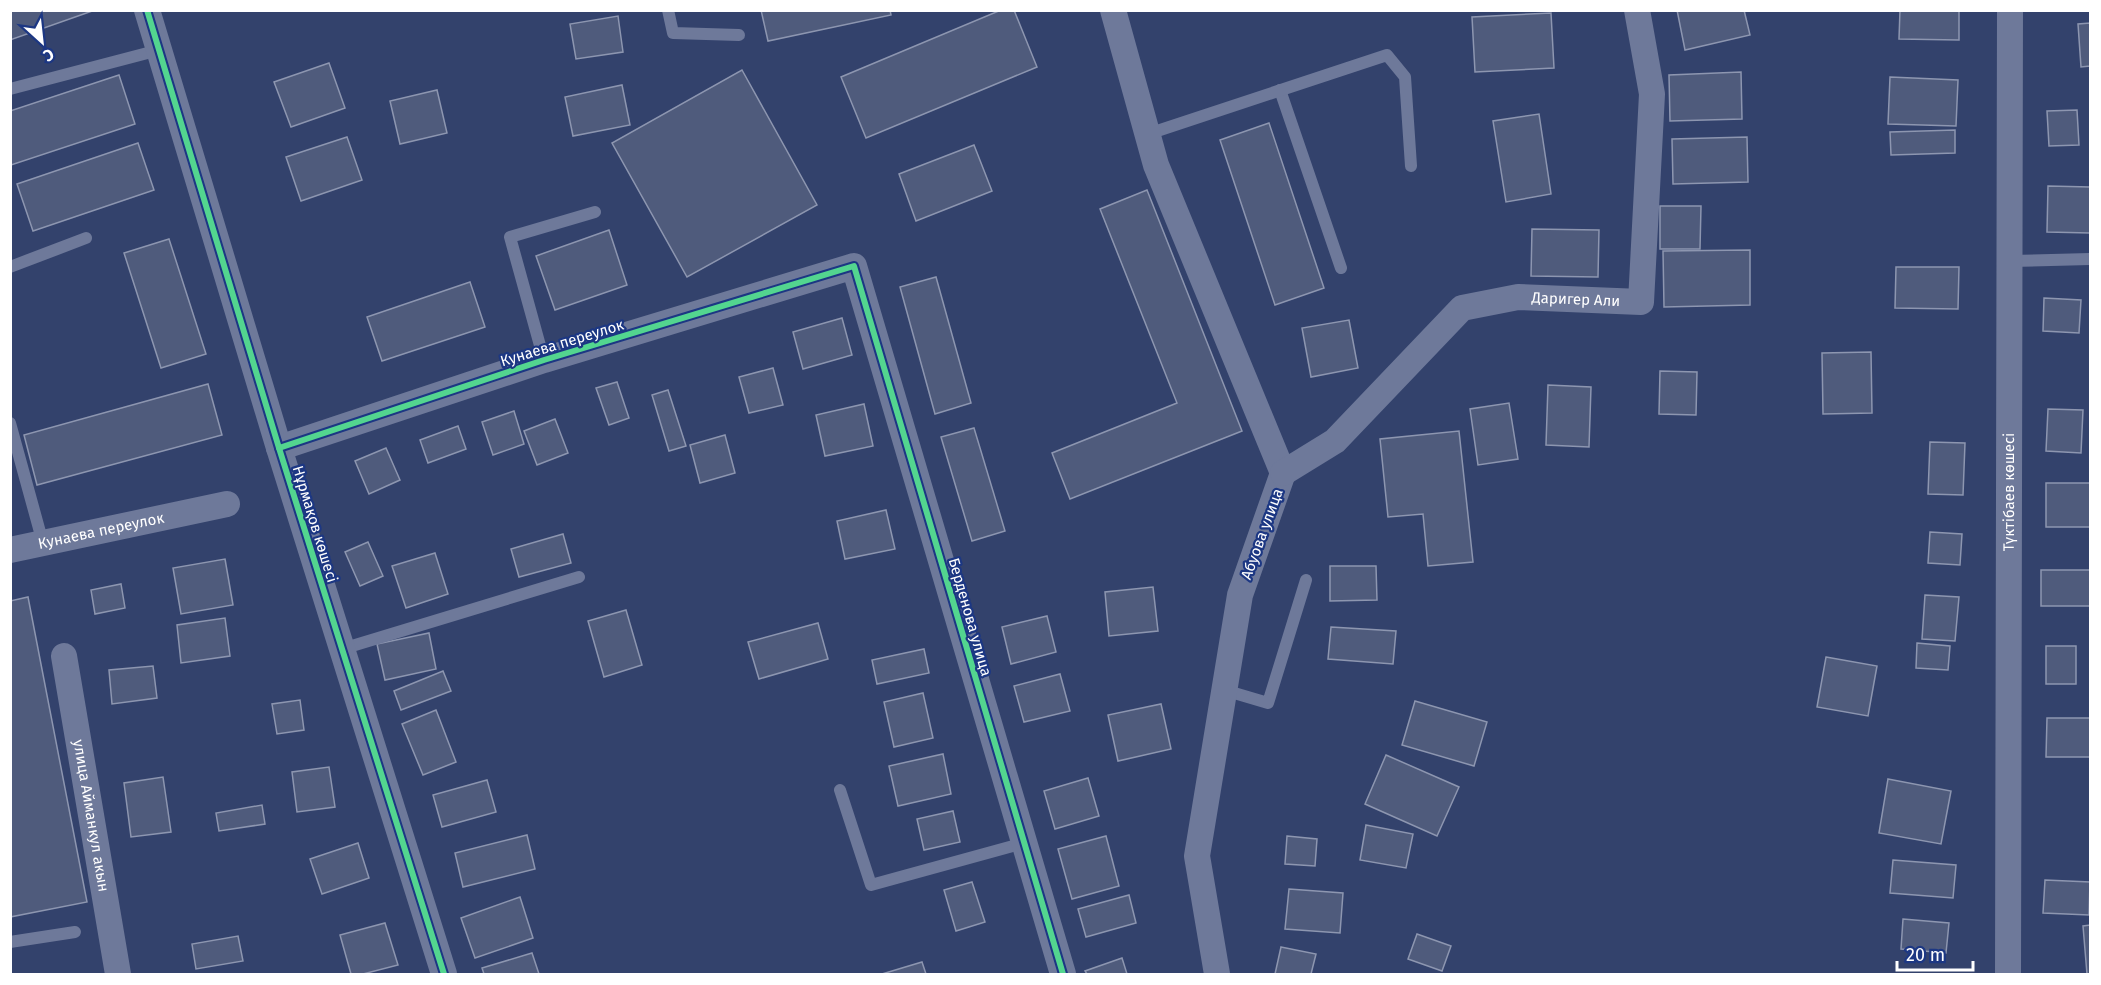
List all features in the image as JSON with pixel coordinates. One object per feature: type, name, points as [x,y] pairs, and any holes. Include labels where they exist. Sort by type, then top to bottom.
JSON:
[{"type":"street","name":"Нұрмақов көшесі","points":[[147,10],[279,448],[444,975]]},
{"type":"street","name":"Абуова улица","points":[[1113,10],[1156,165],[1283,473],[1240,595],[1197,856],[1217,975]]},
{"type":"street","name":"Даригер Али","points":[[1283,473],[1335,441],[1462,309],[1518,297],[1641,302],[1652,94],[1637,10]]},
{"type":"street","name":"Түктібаев көшесі","points":[[2008,975],[2010,10]]},
{"type":"street","name":"Кунаева переулок","points":[[279,448],[544,360],[854,266]]},
{"type":"street","name":"Берденова улица","points":[[854,266],[1063,975]]},
{"type":"street","name":"Кунаева переулок","points":[[10,550],[227,504]]},
{"type":"street","name":"улица Айманкул акын","points":[[64,656],[118,975]]},
{"type":"lane","points":[[668,10],[673,33],[740,35]]},
{"type":"lane","points":[[10,89],[159,50]]},
{"type":"lane","points":[[1148,134],[1387,55],[1405,76],[1411,166]]},
{"type":"lane","points":[[1280,90],[1341,268]]},
{"type":"lane","points":[[544,360],[510,237],[595,212]]},
{"type":"lane","points":[[10,267],[86,238]]},
{"type":"lane","points":[[2010,261],[2091,259]]},
{"type":"lane","points":[[10,423],[43,543]]},
{"type":"lane","points":[[342,649],[579,577]]},
{"type":"lane","points":[[1224,690],[1268,703],[1306,580]]},
{"type":"lane","points":[[840,790],[871,885],[1024,843]]},
{"type":"lane","points":[[10,942],[75,932]]},
{"type":"building","points":[[10,10],[95,10],[10,40]]},
{"type":"building","points":[[761,10],[890,10],[891,15],[768,41]]},
{"type":"building","points":[[1001,10],[1014,10],[1037,67],[866,138],[841,77]]},
{"type":"building","points":[[1677,10],[1744,10],[1750,35],[1685,50]]},
{"type":"building","points":[[1900,10],[1959,10],[1959,40],[1899,39]]},
{"type":"building","points":[[1551,13],[1554,68],[1475,72],[1472,17]]},
{"type":"building","points":[[618,16],[623,52],[576,59],[570,24]]},
{"type":"building","points":[[2090,23],[2090,66],[2081,67],[2078,24]]},
{"type":"building","points":[[329,63],[345,108],[291,127],[274,82]]},
{"type":"building","points":[[742,70],[817,205],[687,277],[612,143]]},
{"type":"building","points":[[1741,72],[1742,119],[1670,121],[1669,75]]},
{"type":"building","points":[[119,75],[135,124],[11,165],[10,111]]},
{"type":"building","points":[[1890,77],[1958,80],[1956,126],[1888,124]]},
{"type":"building","points":[[622,85],[630,125],[573,136],[565,97]]},
{"type":"building","points":[[437,90],[447,133],[400,144],[390,101]]},
{"type":"building","points":[[2077,110],[2079,145],[2049,146],[2047,111]]},
{"type":"building","points":[[1539,114],[1551,194],[1506,202],[1493,121]]},
{"type":"building","points":[[1269,123],[1324,288],[1275,305],[1220,140]]},
{"type":"building","points":[[1955,130],[1955,153],[1891,155],[1890,132]]},
{"type":"building","points":[[347,137],[362,180],[301,201],[286,157]]},
{"type":"building","points":[[1747,137],[1748,182],[1673,184],[1672,139]]},
{"type":"building","points":[[138,143],[154,190],[33,231],[17,184]]},
{"type":"building","points":[[974,145],[992,191],[916,221],[899,174]]},
{"type":"building","points":[[2048,186],[2090,187],[2090,233],[2047,232]]},
{"type":"building","points":[[1147,190],[1242,431],[1070,499],[1052,453],[1177,403],[1100,209]]},
{"type":"building","points":[[1660,206],[1701,206],[1700,249],[1660,249]]},
{"type":"building","points":[[1532,229],[1599,230],[1598,277],[1531,276]]},
{"type":"building","points":[[609,230],[627,285],[555,310],[536,256]]},
{"type":"building","points":[[169,239],[206,354],[161,368],[124,253]]},
{"type":"building","points":[[1750,250],[1750,305],[1664,307],[1663,251]]},
{"type":"building","points":[[1896,267],[1959,267],[1958,309],[1895,308]]},
{"type":"building","points":[[936,277],[971,403],[935,414],[900,287]]},
{"type":"building","points":[[470,282],[485,327],[382,361],[367,317]]},
{"type":"building","points":[[2044,298],[2081,300],[2079,333],[2043,331]]},
{"type":"building","points":[[842,318],[852,355],[803,369],[793,332]]},
{"type":"building","points":[[1349,320],[1358,368],[1311,377],[1302,328]]},
{"type":"building","points":[[1871,352],[1872,413],[1823,414],[1822,353]]},
{"type":"building","points":[[773,368],[783,405],[749,413],[739,377]]},
{"type":"building","points":[[1660,371],[1697,372],[1696,415],[1659,414]]},
{"type":"building","points":[[617,382],[629,418],[609,425],[596,388]]},
{"type":"building","points":[[208,384],[222,435],[37,485],[24,435]]},
{"type":"building","points":[[1548,385],[1591,387],[1589,447],[1546,445]]},
{"type":"building","points":[[668,390],[686,446],[669,451],[652,395]]},
{"type":"building","points":[[1509,403],[1518,459],[1478,465],[1470,409]]},
{"type":"building","points":[[864,404],[873,446],[825,456],[816,415]]},
{"type":"building","points":[[2048,409],[2083,410],[2081,453],[2046,451]]},
{"type":"building","points":[[514,411],[524,444],[493,455],[482,422]]},
{"type":"building","points":[[555,419],[568,453],[537,465],[524,431]]},
{"type":"building","points":[[458,426],[466,449],[428,463],[420,440]]},
{"type":"building","points":[[974,428],[1005,531],[972,541],[941,437]]},
{"type":"building","points":[[1459,431],[1473,562],[1428,566],[1423,514],[1388,517],[1380,439]]},
{"type":"building","points":[[725,435],[735,473],[700,483],[690,445]]},
{"type":"building","points":[[1930,442],[1965,443],[1963,495],[1928,494]]},
{"type":"building","points":[[386,448],[400,480],[369,494],[355,461]]},
{"type":"building","points":[[2046,483],[2090,483],[2090,527],[2046,527]]},
{"type":"building","points":[[886,510],[895,549],[845,559],[837,521]]},
{"type":"building","points":[[1930,532],[1962,534],[1960,565],[1928,563]]},
{"type":"building","points":[[563,534],[571,563],[519,577],[511,549]]},
{"type":"building","points":[[368,542],[383,576],[360,586],[345,552]]},
{"type":"building","points":[[435,553],[448,594],[406,608],[392,566]]},
{"type":"building","points":[[225,559],[233,605],[181,614],[173,568]]},
{"type":"building","points":[[1330,566],[1376,566],[1377,600],[1330,601]]},
{"type":"building","points":[[2041,570],[2090,570],[2090,606],[2041,606]]},
{"type":"building","points":[[121,584],[125,608],[95,614],[91,590]]},
{"type":"building","points":[[1153,587],[1158,631],[1109,636],[1105,592]]},
{"type":"building","points":[[1925,595],[1959,597],[1955,641],[1922,639]]},
{"type":"building","points":[[28,597],[87,902],[10,917],[10,601]]},
{"type":"building","points":[[626,610],[642,665],[604,677],[588,621]]},
{"type":"building","points":[[1047,616],[1056,652],[1011,664],[1002,627]]},
{"type":"building","points":[[225,618],[230,656],[181,663],[177,625]]},
{"type":"building","points":[[818,623],[828,659],[759,679],[748,642]]},
{"type":"building","points":[[1331,627],[1396,631],[1393,664],[1328,659]]},
{"type":"building","points":[[429,633],[436,669],[385,680],[377,644]]},
{"type":"building","points":[[1917,643],[1950,646],[1948,670],[1916,668]]},
{"type":"building","points":[[2046,646],[2076,646],[2076,684],[2046,684]]},
{"type":"building","points":[[924,649],[929,673],[877,684],[872,660]]},
{"type":"building","points":[[1826,657],[1877,666],[1868,716],[1817,707]]},
{"type":"building","points":[[153,666],[157,698],[112,704],[109,670]]},
{"type":"building","points":[[443,671],[451,691],[401,710],[394,691]]},
{"type":"building","points":[[1060,674],[1070,711],[1024,722],[1014,686]]},
{"type":"building","points":[[923,693],[933,738],[894,747],[884,702]]},
{"type":"building","points":[[300,700],[304,730],[277,734],[272,704]]},
{"type":"building","points":[[1415,701],[1487,722],[1474,766],[1402,745]]},
{"type":"building","points":[[1161,704],[1171,749],[1118,761],[1108,715]]},
{"type":"building","points":[[436,710],[456,762],[423,775],[402,724]]},
{"type":"building","points":[[2047,718],[2090,718],[2090,757],[2046,757]]},
{"type":"building","points":[[943,754],[951,794],[898,806],[889,766]]},
{"type":"building","points":[[1386,755],[1459,787],[1437,836],[1365,804]]},
{"type":"building","points":[[329,767],[335,807],[297,812],[292,772]]},
{"type":"building","points":[[163,777],[171,832],[131,837],[124,783]]},
{"type":"building","points":[[1088,778],[1099,816],[1055,829],[1044,791]]},
{"type":"building","points":[[1888,779],[1951,791],[1941,844],[1879,833]]},
{"type":"building","points":[[487,780],[496,812],[442,827],[433,795]]},
{"type":"building","points":[[262,805],[265,824],[219,831],[216,813]]},
{"type":"building","points":[[953,811],[960,842],[924,850],[917,819]]},
{"type":"building","points":[[1366,825],[1413,834],[1406,868],[1360,860]]},
{"type":"building","points":[[527,835],[535,869],[463,887],[455,853]]},
{"type":"building","points":[[1106,836],[1119,886],[1072,899],[1058,849]]},
{"type":"building","points":[[1287,836],[1317,839],[1315,866],[1285,864]]},
{"type":"building","points":[[358,843],[369,878],[322,894],[310,859]]},
{"type":"building","points":[[1893,860],[1956,865],[1953,898],[1890,893]]},
{"type":"building","points":[[2045,880],[2090,882],[2089,915],[2043,913]]},
{"type":"building","points":[[972,882],[985,922],[956,931],[944,890]]},
{"type":"building","points":[[1289,889],[1343,893],[1340,933],[1285,929]]},
{"type":"building","points":[[1129,895],[1136,923],[1086,937],[1078,909]]},
{"type":"building","points":[[520,897],[533,938],[475,958],[461,918]]},
{"type":"building","points":[[1903,919],[1949,923],[1946,953],[1901,949]]},
{"type":"building","points":[[385,923],[398,965],[363,974],[351,974],[340,935]]},
{"type":"building","points":[[2090,925],[2090,974],[2087,974],[2083,926]]},
{"type":"building","points":[[1417,934],[1451,946],[1442,971],[1408,959]]},
{"type":"building","points":[[238,936],[243,961],[196,969],[192,944]]},
{"type":"building","points":[[1281,947],[1316,954],[1311,974],[1275,974]]},
{"type":"building","points":[[532,953],[539,974],[484,974],[482,968]]},
{"type":"building","points":[[1122,958],[1127,974],[1087,974],[1085,971]]},
{"type":"building","points":[[922,962],[926,974],[882,974]]},
{"type":"cycle path","points":[[147,10],[279,448],[444,974]]},
{"type":"cycle path","points":[[279,448],[544,360],[854,266],[1063,974]]}]
